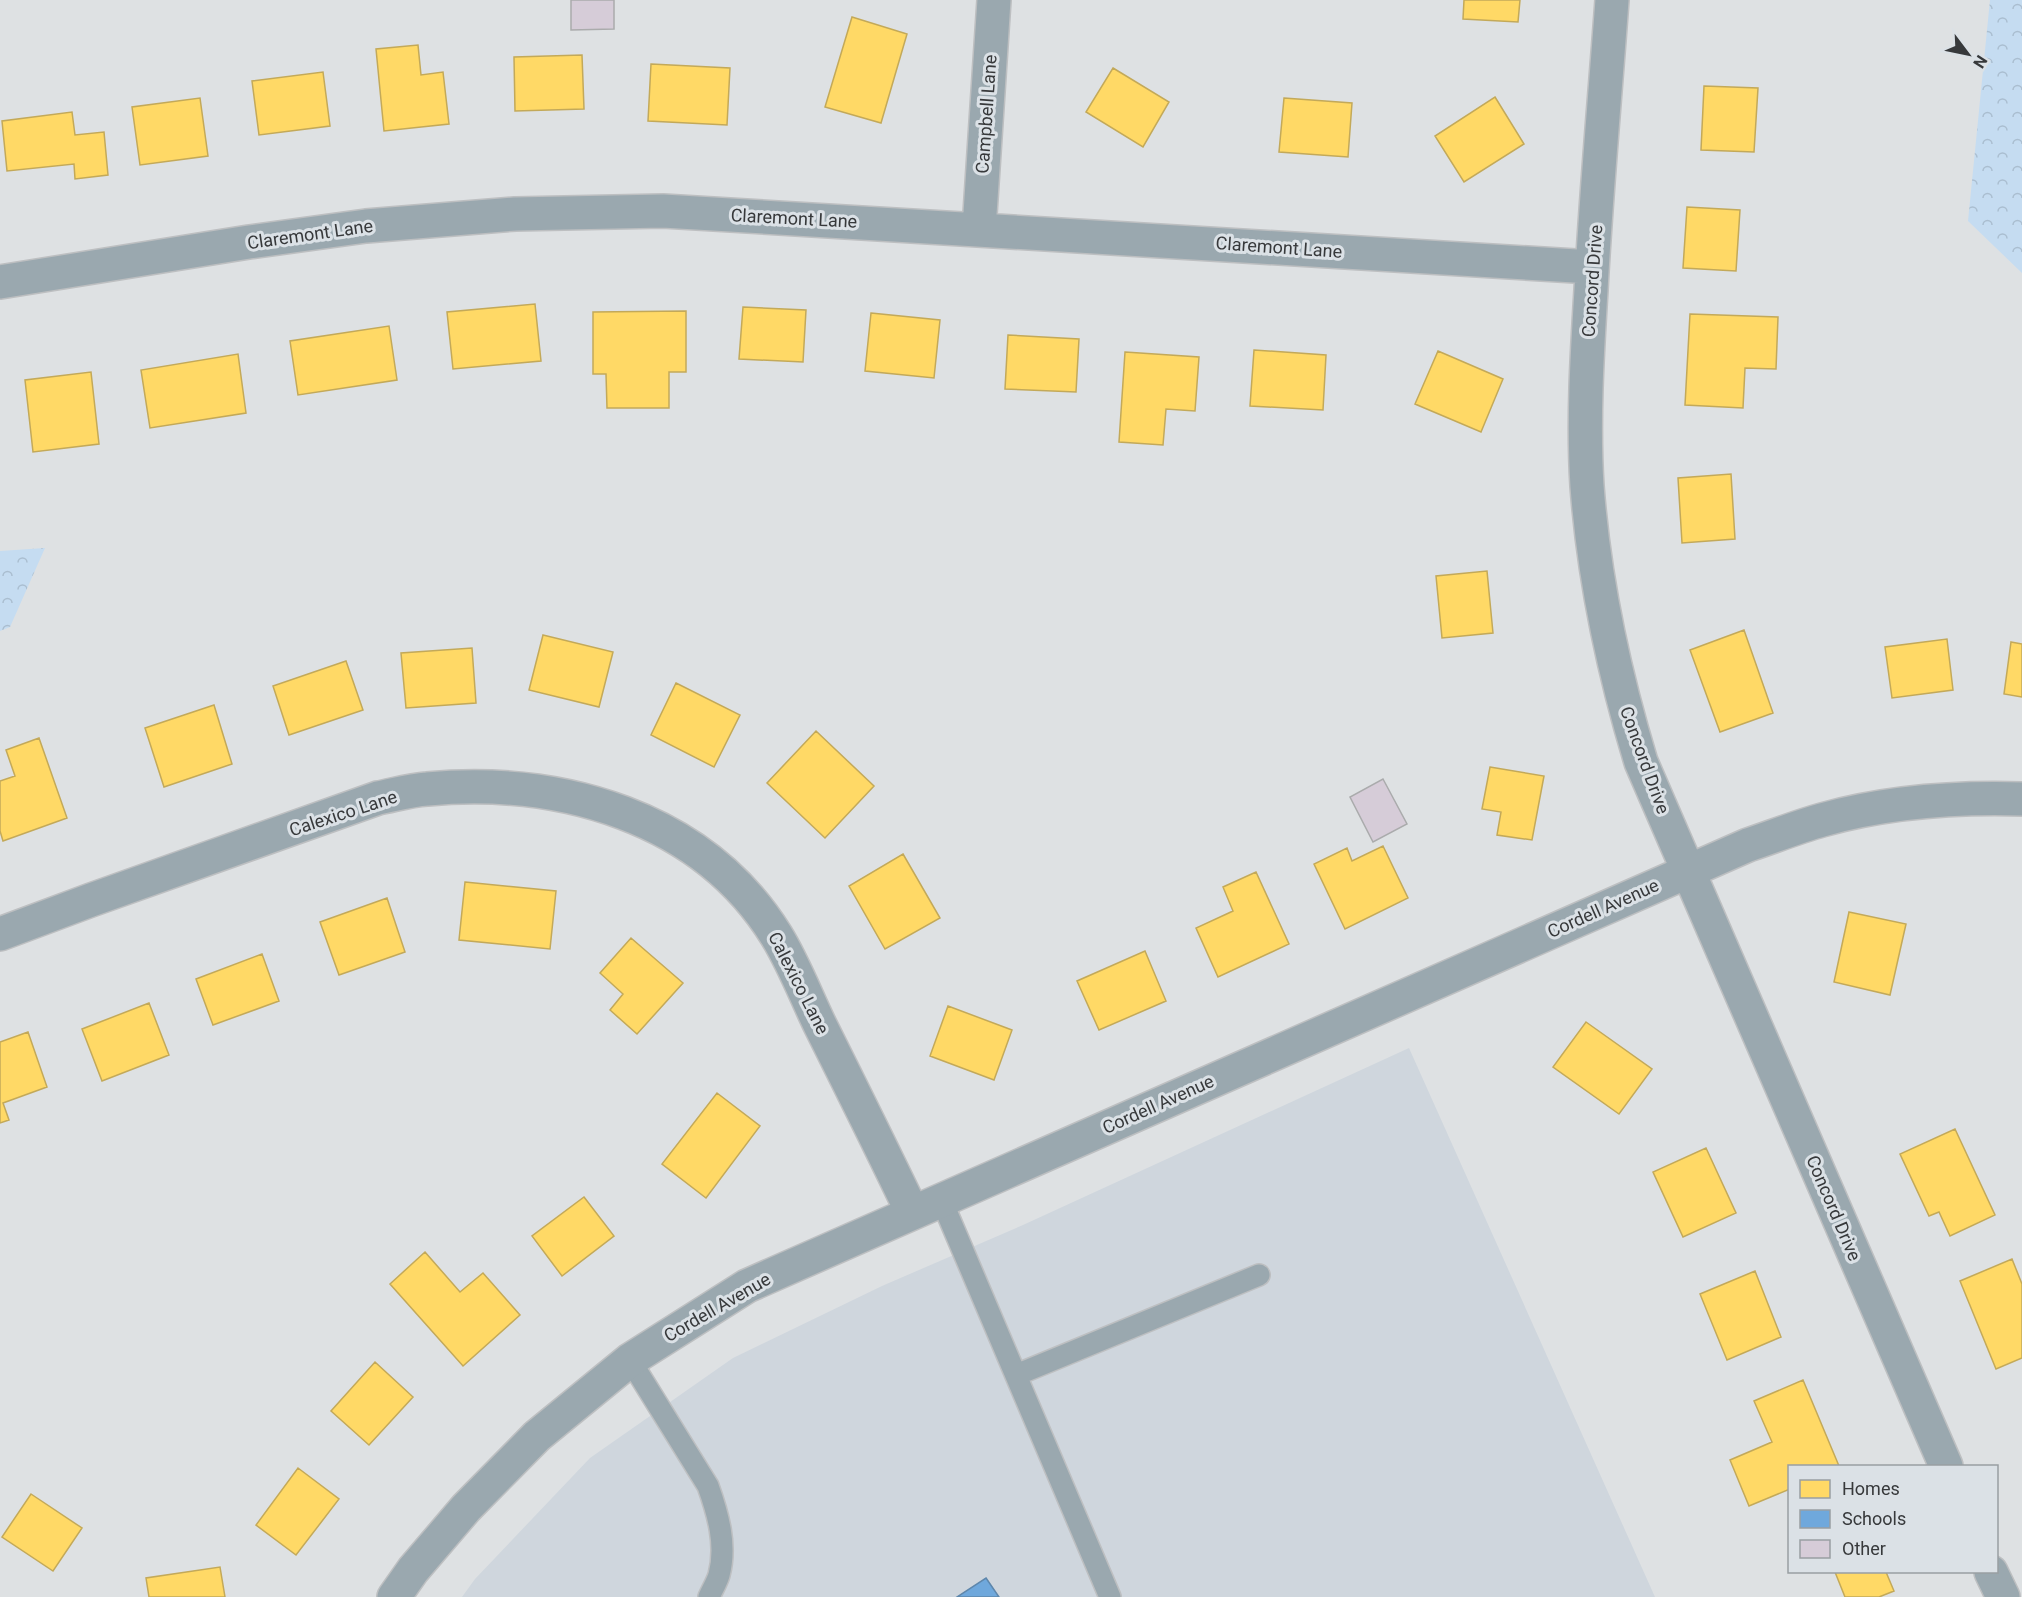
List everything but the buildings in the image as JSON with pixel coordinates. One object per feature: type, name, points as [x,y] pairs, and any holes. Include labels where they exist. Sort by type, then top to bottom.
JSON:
[{"type":"street","name":"Campbell Lane","points":[[979,229],[994,0]]},
{"type":"street","name":"Concord Drive","points":[[1612,0],[1592,267],[1586,444],[1587,486],[1610,647],[1641,762],[1945,1465]]},
{"type":"street","name":"Claremont Lane","points":[[0,282],[366,226],[515,214],[663,211],[1592,267]]},
{"type":"street","name":"Calexico Lane","points":[[0,934],[378,798],[425,789],[470,787],[537,790],[600,803],[660,827],[705,856],[744,892],[776,935],[927,1206]]},
{"type":"street","name":"Cordell Avenue","points":[[394,1597],[413,1570],[466,1508],[537,1436],[630,1360],[747,1286],[1748,845],[1822,820],[1900,804],[1980,798],[2022,799]]},
{"type":"street","points":[[1992,1573],[2002,1597]]},
{"type":"lane","points":[[927,1206],[1016,1375],[1110,1597]]},
{"type":"lane","points":[[1016,1375],[1259,1275]]},
{"type":"lane","points":[[630,1360],[708,1486],[716,1508],[723,1544],[719,1575],[709,1597]]},
{"type":"shaded area","points":[[1409,1048],[1655,1597],[462,1597],[475,1579],[590,1458],[733,1358],[882,1286],[1023,1225]]},
{"type":"green space","points":[[1990,0],[2022,0],[2022,273],[1968,221]]},
{"type":"green space","points":[[45,548],[10,627],[0,631],[0,551]]}]
